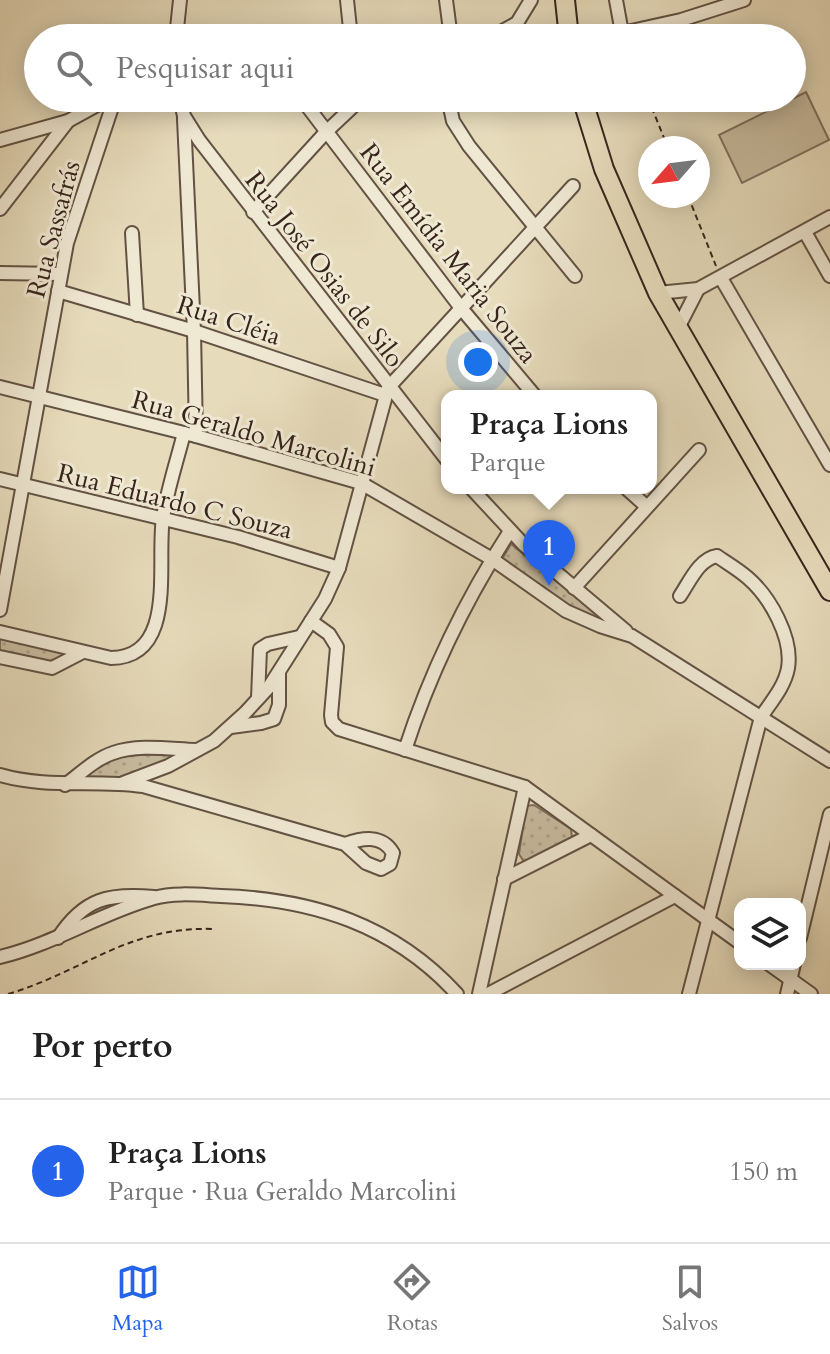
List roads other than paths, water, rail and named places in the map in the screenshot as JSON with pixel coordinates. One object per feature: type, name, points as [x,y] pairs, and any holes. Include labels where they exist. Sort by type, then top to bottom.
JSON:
[{"type":"highway","points":[[565,0],[568,24]]},
{"type":"highway","points":[[586,112],[604,169],[658,293],[830,591]]},
{"type":"street","points":[[177,24],[180,0]]},
{"type":"street","points":[[347,0],[350,24]]},
{"type":"street","points":[[446,0],[449,24]]},
{"type":"street","points":[[515,24],[531,0]]},
{"type":"street","points":[[616,0],[620,24]]},
{"type":"street","points":[[651,24],[710,6],[744,0]]},
{"type":"street","points":[[1,138],[68,121],[86,112]]},
{"type":"street","name":"Rua Sassafrás","points":[[0,610],[4,558],[23,485],[60,274],[108,112]]},
{"type":"street","name":"Rua José Osias de Silo","points":[[183,112],[199,140],[387,391],[441,453]]},
{"type":"street","name":"Rua Emídia Maria Souza","points":[[311,112],[461,308],[530,390]]},
{"type":"street","points":[[253,212],[347,112]]},
{"type":"street","points":[[451,112],[453,121],[469,146],[575,276]]},
{"type":"street","points":[[0,632],[111,658],[134,655],[154,631],[159,603],[163,518],[190,435],[194,331],[184,116]]},
{"type":"street","points":[[0,209],[68,121]]},
{"type":"street","points":[[123,783],[199,750],[231,727],[279,673],[340,566],[387,391],[573,186]]},
{"type":"street","points":[[658,293],[698,289],[830,217]]},
{"type":"street","points":[[805,232],[830,276]]},
{"type":"street","points":[[132,233],[137,315]]},
{"type":"street","points":[[0,273],[60,274]]},
{"type":"street","points":[[721,278],[830,465]]},
{"type":"street","points":[[677,330],[698,289]]},
{"type":"street","name":"Rua Cléia","points":[[58,291],[387,391]]},
{"type":"street","name":"Rua Geraldo Marcolini","points":[[0,387],[190,435],[361,483],[492,559],[566,611],[632,636],[830,761]]},
{"type":"street","points":[[574,588],[699,450]]},
{"type":"street","name":"Rua Eduardo C Souza","points":[[0,479],[238,537],[340,566]]},
{"type":"street","points":[[476,494],[510,531],[632,636]]},
{"type":"street","points":[[633,494],[646,506]]},
{"type":"street","points":[[405,750],[424,691],[492,559],[510,531]]},
{"type":"street","points":[[680,596],[698,568],[713,556],[747,578],[762,593],[775,615],[789,656],[784,682],[761,717],[689,994]]},
{"type":"street","points":[[311,621],[329,634],[337,647],[331,707],[335,726],[345,733],[525,787],[734,939]]},
{"type":"street","points":[[258,698],[260,649],[268,644],[299,637]]},
{"type":"street","points":[[0,657],[52,668],[81,653]]},
{"type":"street","points":[[231,727],[274,719],[279,705],[279,673]]},
{"type":"street","points":[[65,785],[92,764],[113,753],[142,749],[199,750]]},
{"type":"street","name":"Rua Geraldo Marcolini","points":[[811,749],[830,750]]},
{"type":"street","points":[[0,775],[34,783],[123,783],[167,792],[345,844]]},
{"type":"street","points":[[479,994],[525,787]]},
{"type":"street","points":[[806,913],[830,814]]},
{"type":"street","points":[[504,879],[591,835]]},
{"type":"street","points":[[488,994],[675,896]]},
{"type":"street","points":[[58,938],[77,915],[106,897],[256,897],[317,908],[368,926],[415,955],[457,994]]},
{"type":"street","points":[[0,957],[58,938],[157,897]]},
{"type":"street","points":[[777,970],[811,994]]},
{"type":"street","points":[[787,994],[792,970]]},
{"type":"place","name":"Praça Lions","points":[[549,586]]}]
